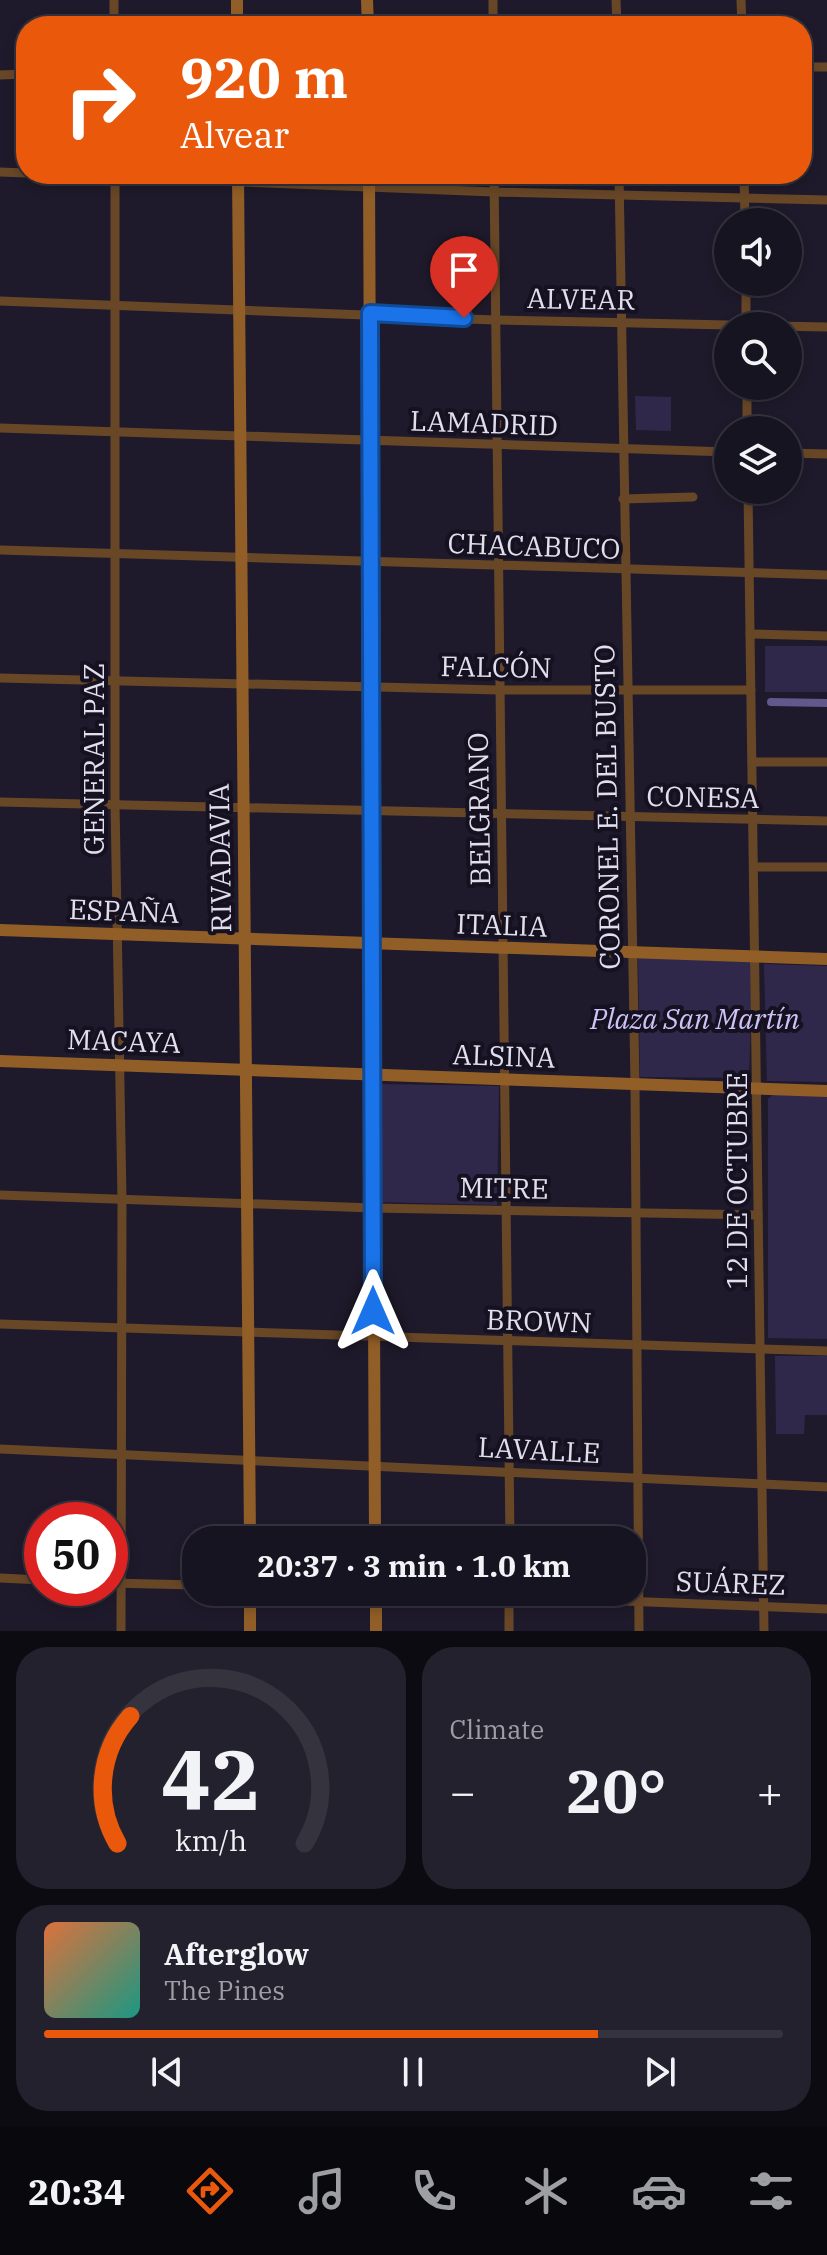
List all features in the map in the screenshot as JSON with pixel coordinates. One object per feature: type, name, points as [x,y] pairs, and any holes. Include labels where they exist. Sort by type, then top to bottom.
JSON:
[{"type":"main road","name":"RIVADAVIA","points":[[238,184],[240,684],[246,940],[250,1526]]},
{"type":"main road","points":[[369,184],[375,1526]]},
{"type":"main road","name":"ESPAÑA","points":[[0,930],[246,940]]},
{"type":"main road","name":"ITALIA","points":[[246,940],[827,959]]},
{"type":"main road","name":"MACAYA","points":[[0,1061],[246,1069]]},
{"type":"main road","name":"ALSINA","points":[[246,1069],[827,1091]]},
{"type":"main road","points":[[250,1606],[250,1631]]},
{"type":"main road","points":[[376,1606],[376,1631]]},
{"type":"street","name":"GENERAL PAZ","points":[[115,184],[113,433],[118,1065],[122,1199],[122,1502]]},
{"type":"street","points":[[403,184],[494,192],[827,200]]},
{"type":"street","name":"BELGRANO","points":[[494,184],[510,1526]]},
{"type":"street","name":"CORONEL E. DEL BUSTO","points":[[619,184],[635,1084],[639,1526]]},
{"type":"street","points":[[744,184],[744,208]]},
{"type":"street","name":"ALVEAR","points":[[0,301],[495,320],[714,324]]},
{"type":"street","name":"ALVEAR","points":[[802,326],[827,327]]},
{"type":"street","name":"LAMADRID","points":[[0,428],[714,452]]},
{"type":"street","points":[[802,453],[827,454]]},
{"type":"street","points":[[623,499],[693,497]]},
{"type":"street","name":"12 DE OCTUBRE","points":[[748,504],[759,1090],[764,1631]]},
{"type":"street","name":"CHACABUCO","points":[[0,550],[827,575]]},
{"type":"street","points":[[750,634],[827,636]]},
{"type":"street","name":"FALCÓN","points":[[0,678],[500,690],[751,690]]},
{"type":"street","points":[[752,762],[827,762]]},
{"type":"street","name":"CONESA","points":[[0,802],[827,821]]},
{"type":"street","points":[[754,867],[827,867]]},
{"type":"street","name":"MITRE","points":[[0,1195],[373,1208],[758,1215]]},
{"type":"street","name":"BROWN","points":[[0,1324],[827,1351]]},
{"type":"street","name":"LAVALLE","points":[[0,1449],[827,1487]]},
{"type":"street","points":[[0,1578],[24,1579]]},
{"type":"street","points":[[128,1583],[182,1585]]},
{"type":"street","name":"SUÁREZ","points":[[646,1601],[827,1609]]},
{"type":"street","name":"GENERAL PAZ","points":[[121,1631],[122,1606]]},
{"type":"street","points":[[509,1606],[509,1631]]},
{"type":"street","name":"CORONEL E. DEL BUSTO","points":[[638,1606],[639,1631]]},
{"type":"green space","points":[[635,396],[671,397],[671,431],[636,430]]},
{"type":"green space","points":[[765,646],[827,646],[827,692],[765,692]]},
{"type":"green space","name":"Plaza San Martín","points":[[638,957],[753,962],[749,1078],[640,1077]]},
{"type":"green space","points":[[764,964],[827,966],[827,1082],[767,1081]]},
{"type":"green space","points":[[378,1084],[499,1086],[497,1205],[376,1202]]},
{"type":"green space","points":[[775,1093],[827,1096],[827,1339],[768,1338],[768,1099]]},
{"type":"green space","points":[[775,1356],[827,1356],[827,1415],[805,1415],[804,1434],[776,1434]]},
{"type":"waterway","points":[[771,702],[827,703]]},
{"type":"route","points":[[373,1311],[370,313],[464,318]]}]
